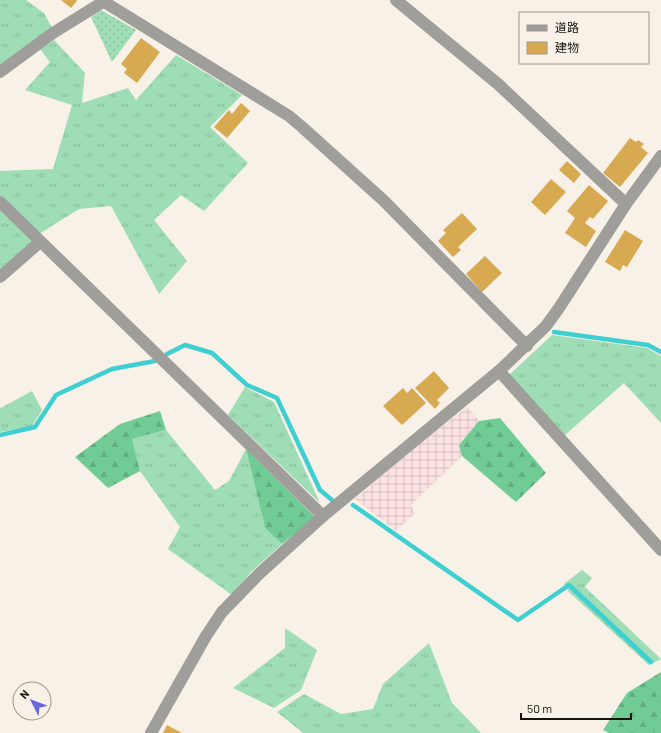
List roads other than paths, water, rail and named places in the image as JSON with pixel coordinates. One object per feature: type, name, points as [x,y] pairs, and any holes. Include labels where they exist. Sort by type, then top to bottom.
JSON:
[{"type":"street","points":[[396,0],[498,84],[626,204]]},
{"type":"street","points":[[0,72],[53,33],[102,1],[298,123],[383,200],[527,346]]},
{"type":"street","points":[[151,733],[206,636],[222,612],[260,573],[323,516],[499,371],[527,346],[546,326],[559,308],[626,204],[661,156]]},
{"type":"street","points":[[0,202],[323,516]]},
{"type":"street","points":[[0,277],[40,242]]},
{"type":"street","points":[[499,371],[661,550]]},
{"type":"waterway","points":[[554,332],[648,345],[661,352]]},
{"type":"waterway","points":[[167,354],[185,345],[212,353],[247,385],[277,398],[320,490],[332,500]]},
{"type":"waterway","points":[[0,435],[35,427],[56,395],[112,369],[155,361]]},
{"type":"waterway","points":[[353,505],[518,620],[569,585],[651,662]]}]
